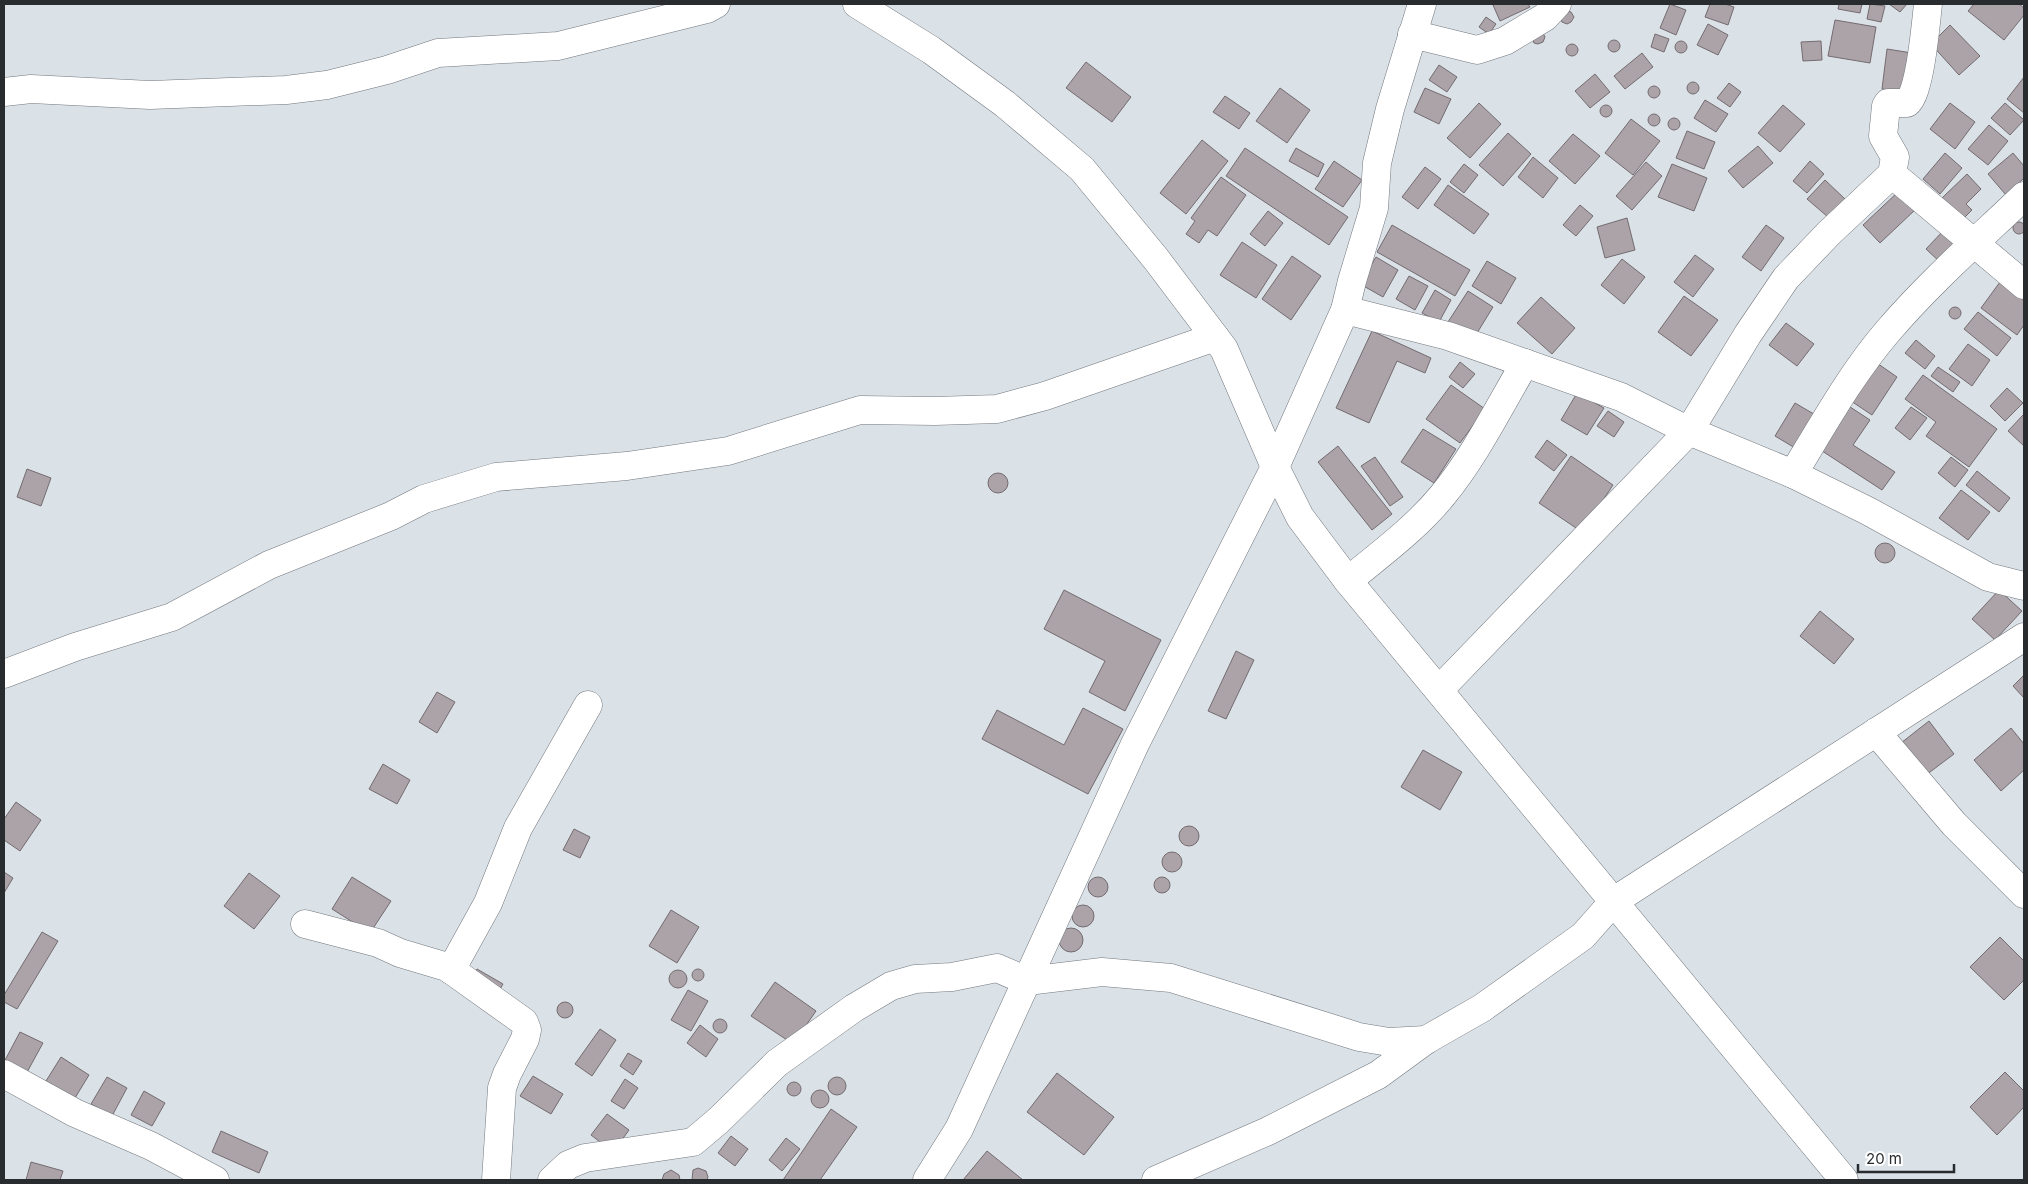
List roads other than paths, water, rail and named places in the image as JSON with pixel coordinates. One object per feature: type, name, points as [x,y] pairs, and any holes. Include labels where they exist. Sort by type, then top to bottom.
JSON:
[{"type":"street","points":[[4,92],[31,89],[150,95],[223,94],[327,85],[387,70],[438,53],[558,46],[707,9],[716,4]]},
{"type":"street","points":[[857,4],[931,50],[1005,104],[1082,169],[1156,259],[1224,349],[1275,466],[1300,517],[1348,582],[1844,1180]]},
{"type":"street","points":[[1412,34],[1477,50],[1505,41],[1545,16],[1557,4]]},
{"type":"street","points":[[1439,690],[1689,430],[1748,334],[1786,278],[1828,233],[1892,174],[1895,157],[1883,136],[1886,106],[1888,103],[1907,103],[1912,99],[1920,64],[1928,4]]},
{"type":"street","points":[[927,1180],[959,1128],[1134,744],[1275,466],[1345,310],[1374,208],[1377,163],[1418,5]]},
{"type":"street","points":[[1892,174],[2024,285]]},
{"type":"street","points":[[1793,474],[1849,384],[1888,331],[1943,272],[2024,196]]},
{"type":"street","points":[[1345,310],[1448,336],[1621,398],[1689,430],[1793,474],[1868,511],[1988,577],[2024,586]]},
{"type":"street","points":[[4,674],[75,647],[172,616],[269,565],[391,516],[424,499],[496,477],[627,466],[728,451],[860,410],[935,411],[997,409],[1045,396],[1216,337]]},
{"type":"street","points":[[1348,582],[1415,525],[1442,496],[1461,470],[1525,363]]},
{"type":"street","points":[[1156,1180],[1268,1131],[1378,1075],[1426,1040],[1482,1008],[1583,936],[1614,901],[2024,637]]},
{"type":"street","points":[[451,970],[488,903],[518,828],[588,705]]},
{"type":"street","points":[[1876,732],[1954,824],[2024,894]]},
{"type":"street","points":[[305,924],[378,943],[400,953],[447,967],[524,1022],[527,1030],[502,1088],[496,1180]]},
{"type":"street","points":[[552,1180],[568,1165],[586,1158],[693,1142],[719,1120],[777,1063],[854,1008],[891,986],[915,979],[952,977],[997,968],[1027,981],[1102,972],[1171,978],[1359,1037],[1389,1042],[1426,1040]]},
{"type":"street","points":[[4,1074],[75,1113],[152,1146],[215,1180]]}]
